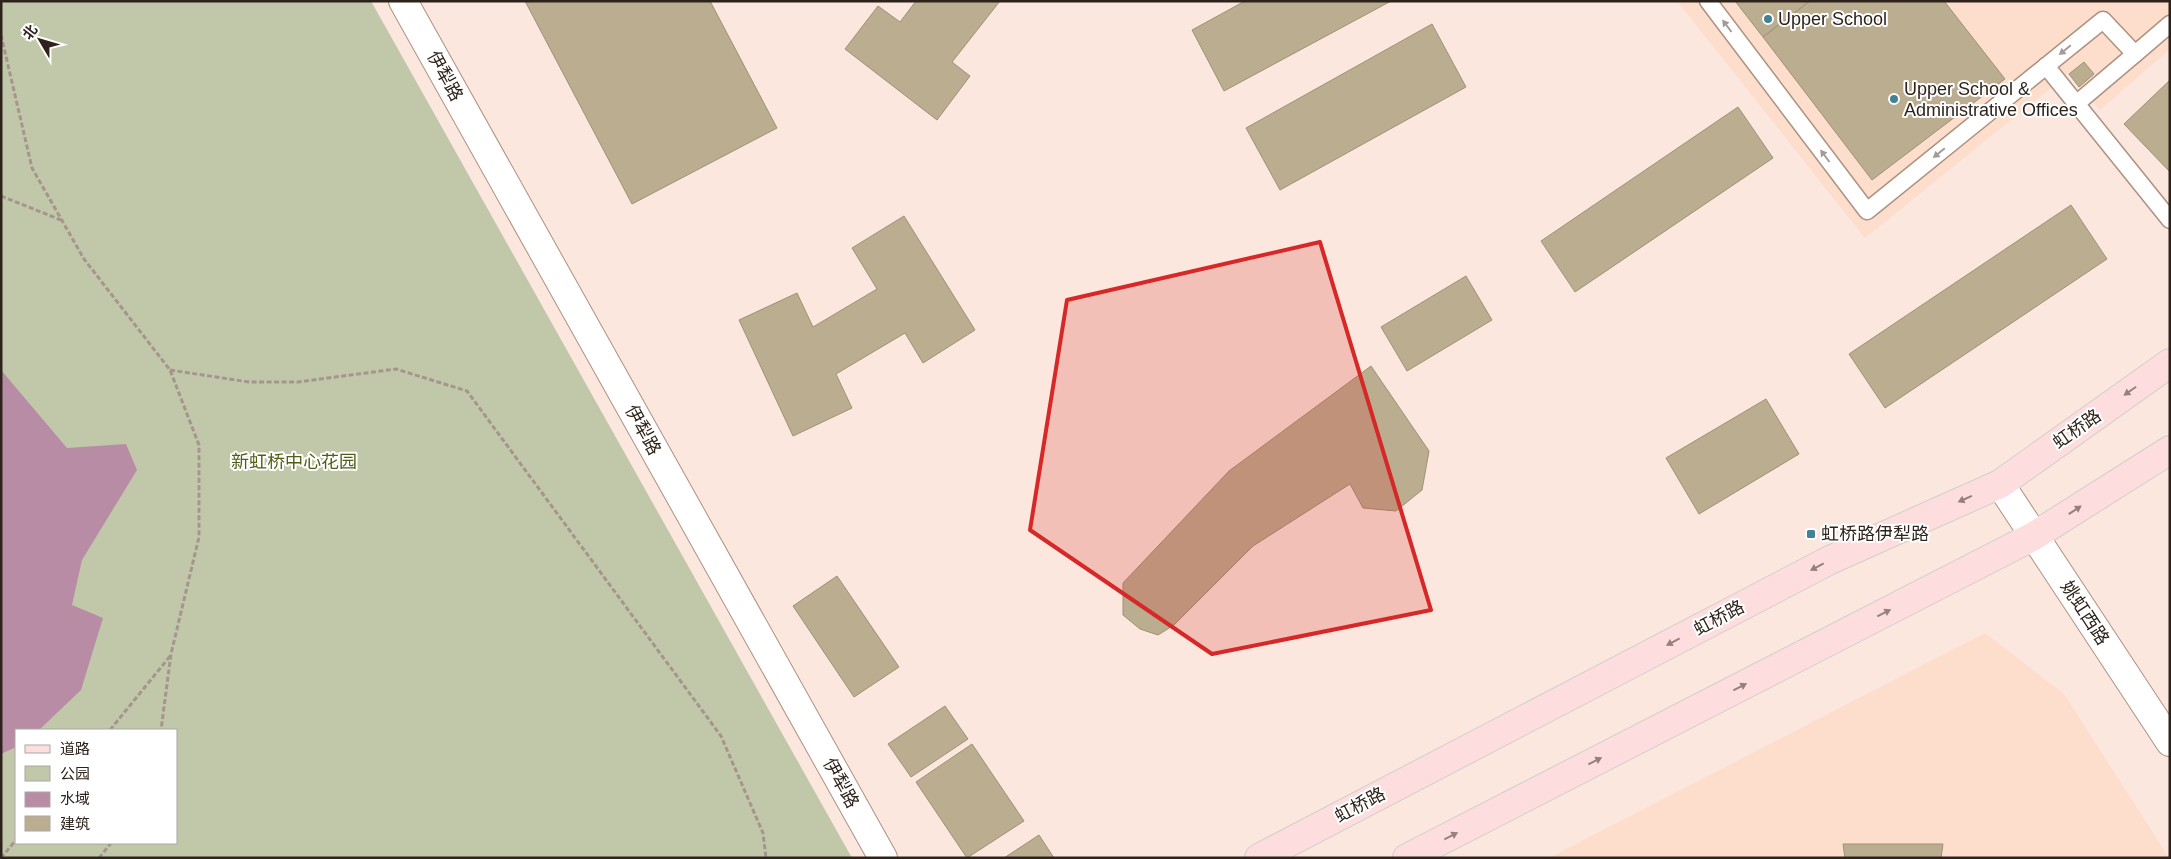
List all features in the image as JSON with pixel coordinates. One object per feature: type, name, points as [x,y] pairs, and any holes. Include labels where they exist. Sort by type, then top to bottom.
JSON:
[{"type":"main road","name":"虹桥路","points":[[1259,858],[1830,560],[2000,484],[2170,363]]},
{"type":"main road","points":[[1407,858],[2034,536],[2170,450]]},
{"type":"street","name":"伊犁路","points":[[403,1],[882,858]]},
{"type":"street","name":"姚虹西路","points":[[2000,484],[2170,742]]},
{"type":"lane","points":[[1708,1],[1867,211],[2103,20],[2135,54]]},
{"type":"lane","points":[[2076,104],[2170,24]]},
{"type":"lane","points":[[2046,66],[2170,220]]},
{"type":"path","points":[[1,35],[32,168],[84,259],[170,370],[199,445],[199,537],[171,654],[161,729]]},
{"type":"path","points":[[1,53],[4,48]]},
{"type":"path","points":[[1,196],[62,220]]},
{"type":"path","points":[[170,370],[249,382],[298,382],[396,369],[466,391],[721,736],[763,833],[766,858]]},
{"type":"path","points":[[111,729],[171,654]]},
{"type":"path","points":[[1,858],[15,841]]},
{"type":"path","points":[[99,858],[110,844]]},
{"type":"highlighted area","points":[[1320,242],[1431,610],[1212,654],[1030,530],[1067,300]]},
{"type":"shaded area","points":[[1677,1],[2170,1],[2170,49],[2100,110],[2068,74],[1865,238]]},
{"type":"shaded area","points":[[1985,633],[2064,694],[2169,858],[1549,858]]},
{"type":"green space","name":"新虹桥中心花园","points":[[1,1],[371,1],[852,858],[1,858]]},
{"type":"water","points":[[1,370],[67,448],[126,444],[137,470],[82,560],[72,605],[103,618],[81,690],[40,729],[15,729],[15,747],[1,754]]},
{"type":"building","points":[[525,1],[710,1],[777,128],[632,204]]},
{"type":"building","points":[[916,1],[1000,1],[952,62],[970,76],[937,120],[845,49],[878,6],[900,22]]},
{"type":"building","points":[[1245,1],[1391,1],[1224,91],[1192,30]]},
{"type":"building","name":"Upper School","points":[[1735,1],[1810,1],[1763,37]]},
{"type":"building","name":"Upper School & Administrative Offices","points":[[1810,1],[1944,1],[2005,79],[1872,180],[1763,37]]},
{"type":"building","points":[[1432,24],[1466,87],[1280,190],[1246,128]]},
{"type":"building","points":[[2084,62],[2094,74],[2079,87],[2069,74]]},
{"type":"building","points":[[2170,80],[2170,172],[2124,124]]},
{"type":"building","points":[[1738,107],[1773,158],[1575,292],[1541,241]]},
{"type":"building","points":[[2071,205],[2107,259],[1885,408],[1849,354]]},
{"type":"building","points":[[904,216],[975,330],[923,363],[905,333],[836,374],[852,408],[793,436],[739,320],[797,293],[813,327],[877,289],[852,248]]},
{"type":"building","points":[[1466,276],[1492,320],[1407,371],[1381,327]]},
{"type":"building","points":[[1371,366],[1429,451],[1422,490],[1396,511],[1363,508],[1350,484],[1253,546],[1174,625],[1158,635],[1140,629],[1123,615],[1123,583],[1229,471]]},
{"type":"building","points":[[1766,399],[1799,454],[1699,514],[1666,458]]},
{"type":"building","points":[[837,576],[899,667],[854,697],[793,606]]},
{"type":"building","points":[[945,706],[968,739],[911,777],[888,744]]},
{"type":"building","points":[[972,744],[1024,821],[967,858],[916,782]]},
{"type":"building","points":[[1039,835],[1054,858],[1004,858]]},
{"type":"building","points":[[1843,844],[1943,844],[1941,858],[1845,858]]},
{"type":"place","name":"Upper School","points":[[1768,19]]},
{"type":"place","name":"Upper School & Administrative Offices","points":[[1894,99]]},
{"type":"place","name":"虹桥路伊犁路","points":[[1811,534]]}]
